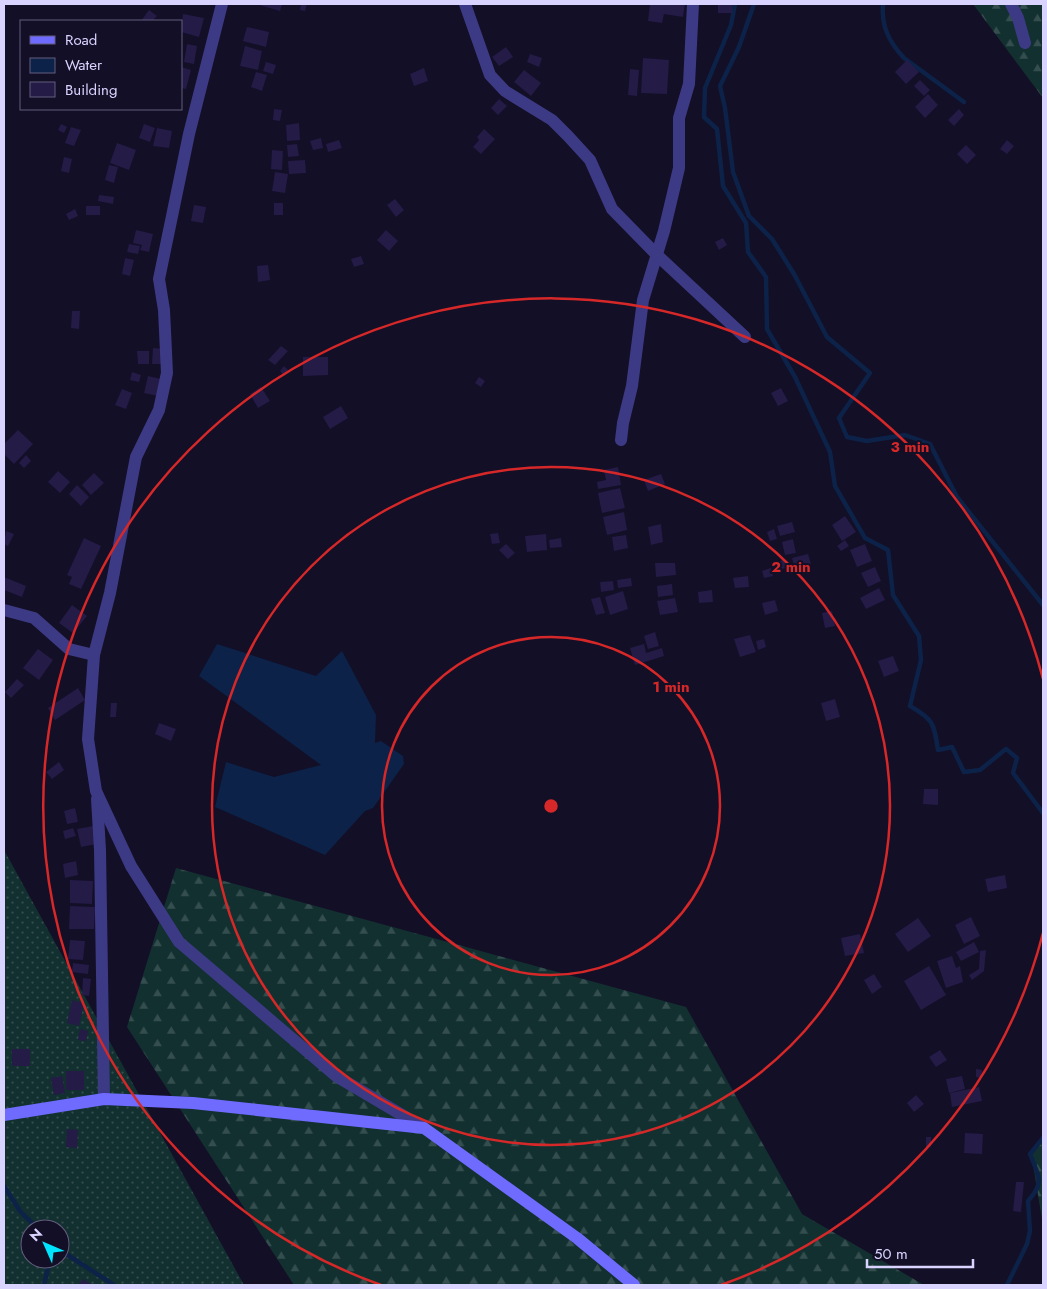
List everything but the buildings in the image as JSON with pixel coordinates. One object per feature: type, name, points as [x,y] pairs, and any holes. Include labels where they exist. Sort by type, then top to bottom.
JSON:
[{"type":"street","points":[[104,1099],[100,850],[96,791],[88,739],[94,655],[110,593],[136,457],[159,410],[167,373],[164,310],[159,279],[189,134],[222,4]]},
{"type":"street","points":[[465,4],[490,75],[505,91],[552,120],[568,136],[590,160],[612,209],[657,255],[746,337]]},
{"type":"street","points":[[621,440],[622,423],[632,386],[643,300],[657,255],[679,168],[679,118],[689,84],[693,4]]},
{"type":"street","points":[[1011,4],[1018,18],[1025,43]]},
{"type":"street","points":[[4,610],[34,618],[69,649],[94,655]]},
{"type":"street","points":[[96,791],[131,866],[179,942],[336,1076],[424,1128],[577,1238],[634,1285]]},
{"type":"street","points":[[4,1116],[104,1099],[193,1103],[424,1128]]},
{"type":"green space","points":[[973,4],[1043,4],[1043,98]]},
{"type":"green space","points":[[4,850],[244,1285],[4,1285]]},
{"type":"green space","points":[[176,868],[686,1007],[802,1214],[924,1285],[294,1285],[127,1027]]},
{"type":"green space","points":[[1043,1141],[1043,1225],[1031,1153]]},
{"type":"water","points":[[217,644],[316,676],[342,651],[376,715],[375,743],[381,741],[403,756],[404,764],[373,808],[365,811],[325,855],[215,807],[226,762],[274,777],[321,765],[199,676]]},
{"type":"waterway","points":[[735,4],[731,25],[705,88],[704,117],[717,129],[723,186],[746,223],[748,252],[766,277],[767,329],[795,377],[830,452],[835,486],[865,538],[888,550],[893,595],[919,636],[921,660],[910,706],[924,715],[931,723],[938,750],[952,747],[964,772],[980,770],[1006,749],[1017,758],[1013,773],[1043,813]]},
{"type":"waterway","points":[[754,4],[739,47],[720,86],[725,108],[733,172],[749,216],[772,239],[794,274],[827,337],[870,373],[839,418],[847,437],[867,441],[905,435],[930,444],[957,497],[1043,605]]},
{"type":"waterway","points":[[883,4],[885,27],[890,40],[899,52],[904,58],[964,102]]},
{"type":"waterway","points":[[1007,1285],[1027,1244],[1030,1231],[1028,1201],[1039,1183],[1038,1173],[1030,1154],[1043,1138]]},
{"type":"waterway","points":[[4,1186],[20,1211],[28,1219]]},
{"type":"waterway","points":[[70,1256],[114,1285]]},
{"type":"waterway","points":[[44,1285],[48,1269]]}]
